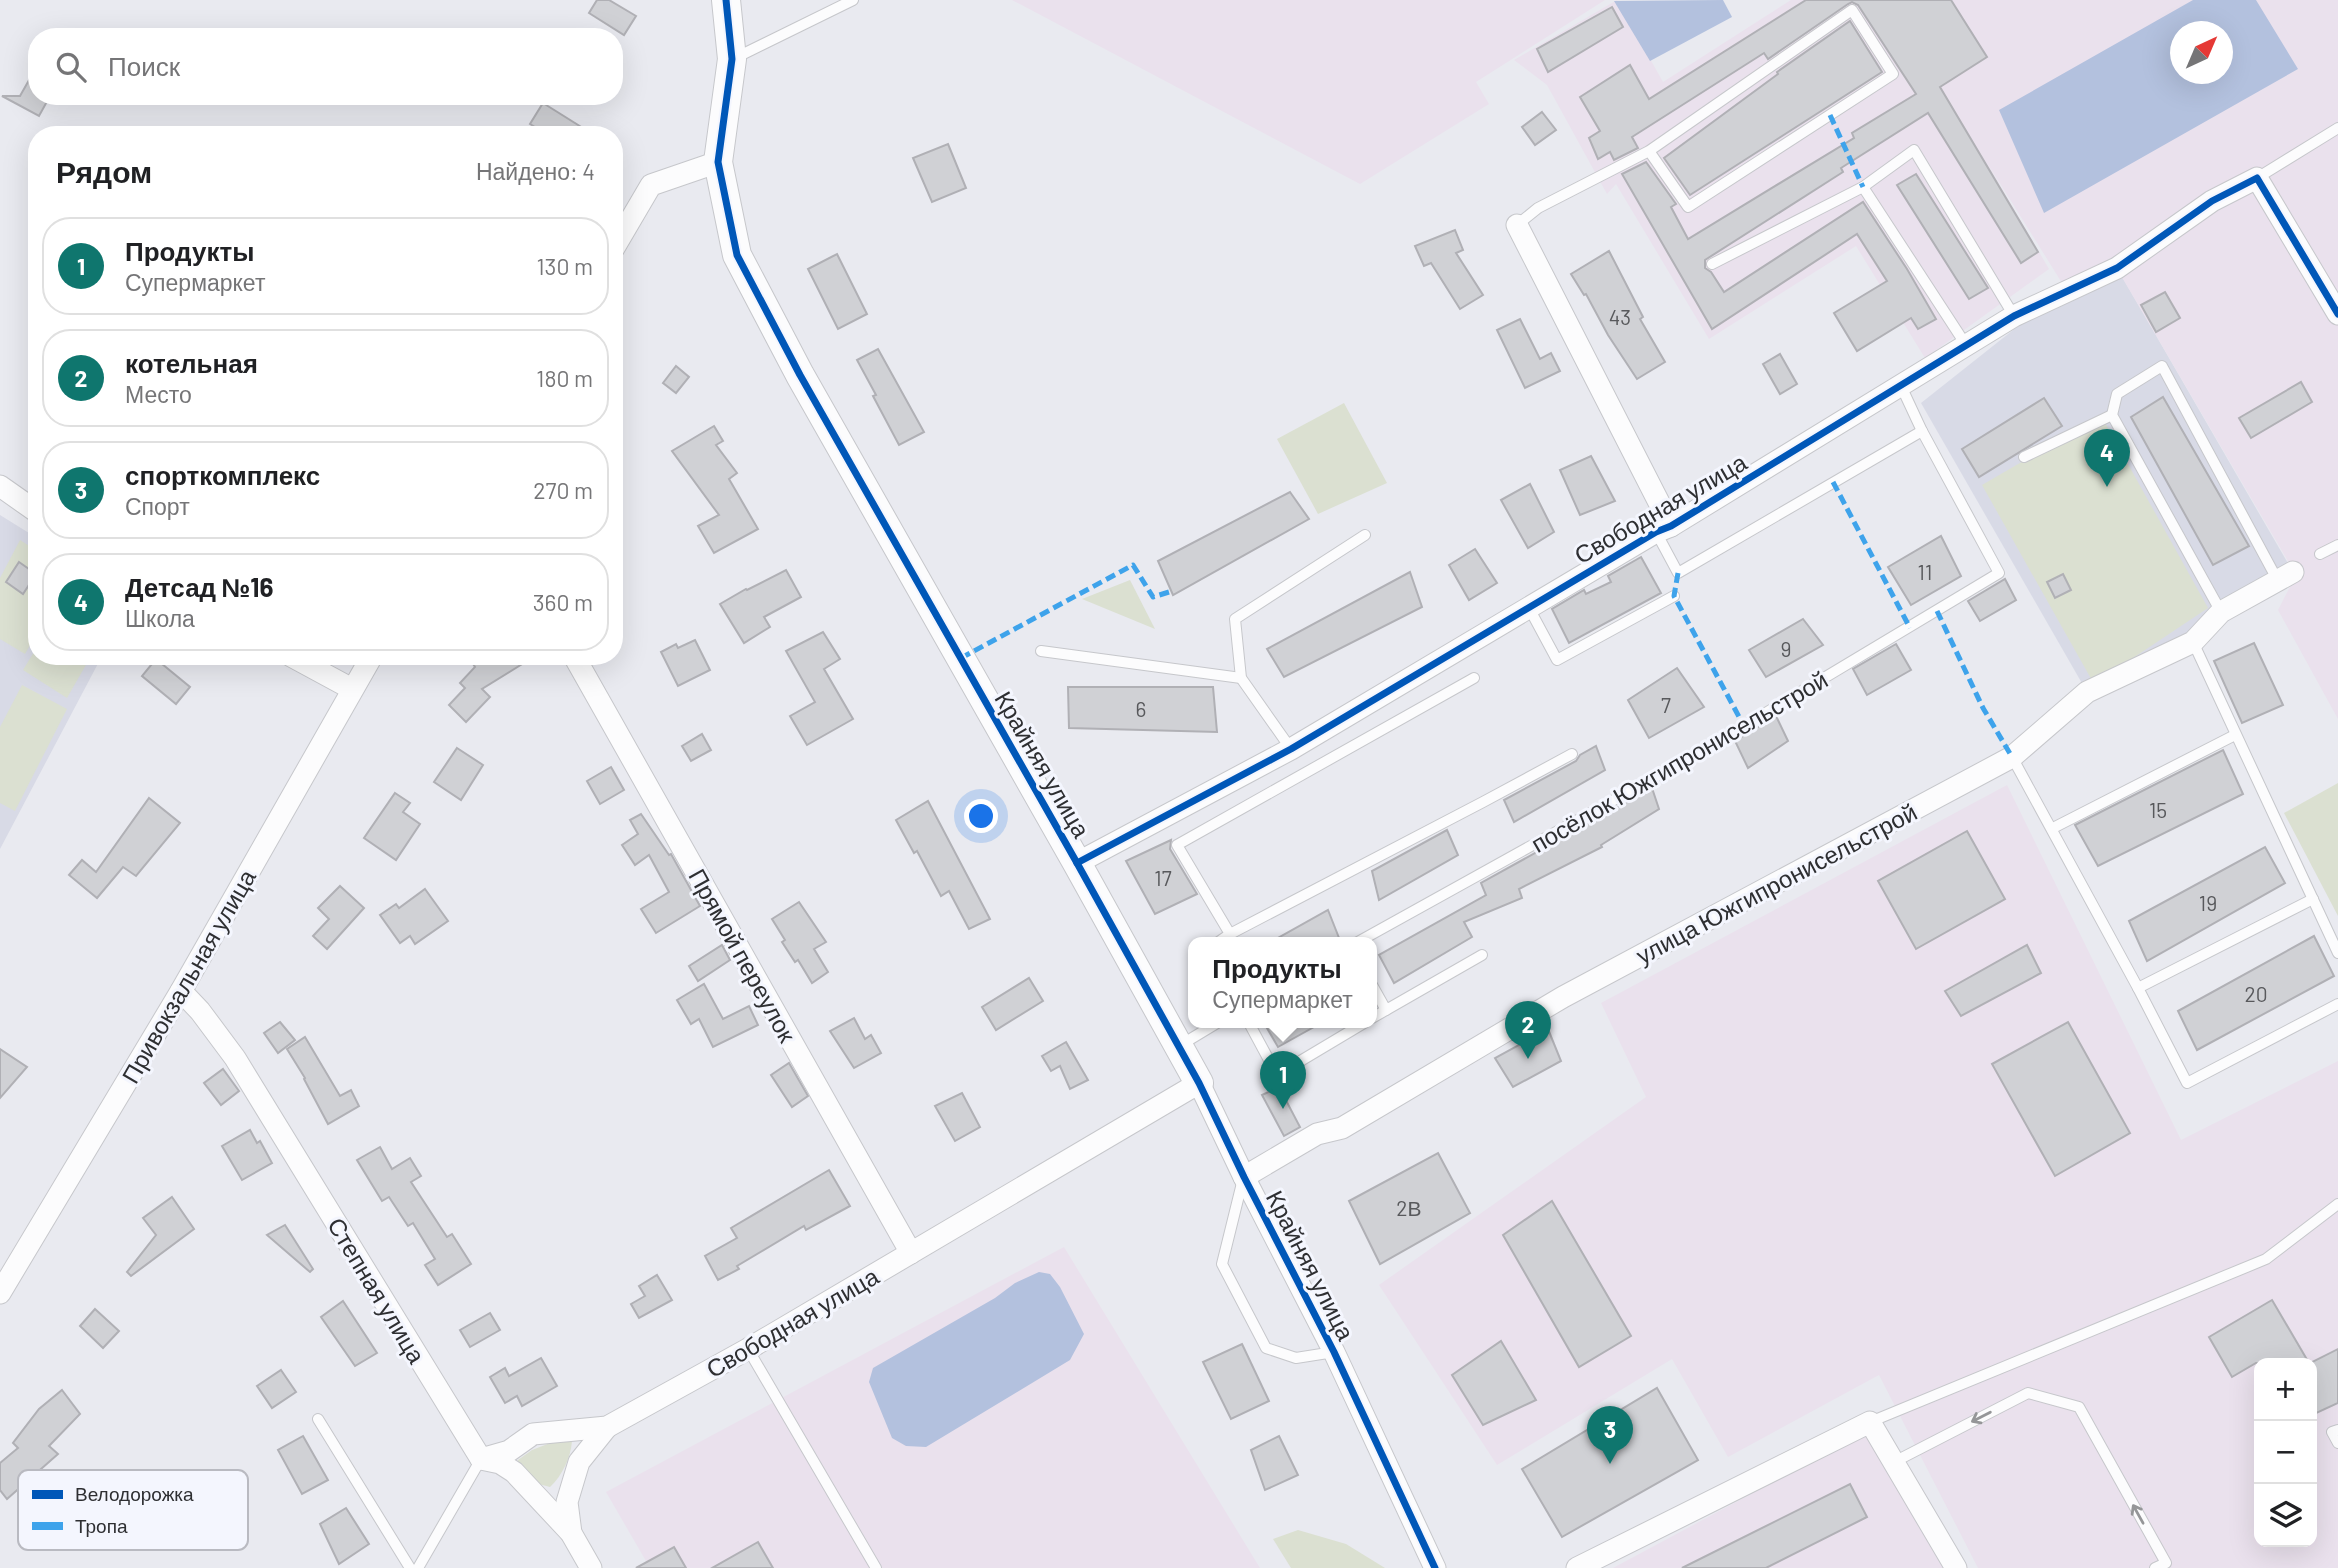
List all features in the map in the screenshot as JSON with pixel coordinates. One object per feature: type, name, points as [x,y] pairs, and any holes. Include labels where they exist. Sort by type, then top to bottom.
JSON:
[{"type":"street","name":"Крайняя улица","points":[[726,0],[733,60],[718,162],[737,255],[800,375],[1199,1083],[1334,1352],[1435,1568]]},
{"type":"street","points":[[623,233],[651,185],[718,162]]},
{"type":"street","points":[[2257,178],[2338,314]]},
{"type":"street","name":"Свободная улица","points":[[1077,863],[1291,749],[1663,529],[2014,316],[2117,268],[2212,201],[2257,178]]},
{"type":"street","name":"Свободная улица","points":[[1517,225],[1663,529]]},
{"type":"street","points":[[0,486],[28,506]]},
{"type":"street","name":"улица Южгипронисельстрой","points":[[1244,1177],[1317,1134],[1342,1128],[1563,997],[2012,757],[2087,692],[2193,642],[2221,612],[2286,576]]},
{"type":"street","points":[[308,665],[352,689]]},
{"type":"street","name":"Привокзальная улица","points":[[1,1290],[181,991],[367,665]]},
{"type":"street","name":"Прямой переулок","points":[[579,665],[911,1253]]},
{"type":"street","name":"Степная улица","points":[[181,991],[200,1011],[235,1058],[481,1459]]},
{"type":"street","name":"Свободная улица","points":[[481,1459],[509,1451],[533,1434],[607,1427],[748,1349],[1199,1083]]},
{"type":"street","points":[[1577,1568],[1870,1422],[1956,1568]]},
{"type":"street","points":[[570,1533],[566,1502],[579,1462],[607,1427]]},
{"type":"street","points":[[481,1459],[500,1463],[514,1472],[570,1533],[591,1568]]},
{"type":"lane","points":[[733,60],[853,0]]},
{"type":"lane","points":[[1517,225],[1538,208],[1649,151],[1852,10],[1894,74],[1688,207],[1649,151]]},
{"type":"lane","points":[[2257,178],[2338,128]]},
{"type":"lane","points":[[1712,264],[1863,187],[1914,150],[2014,316]]},
{"type":"lane","points":[[1863,187],[1966,345]]},
{"type":"lane","points":[[2221,612],[2112,415],[2117,394],[2162,366],[2286,576]]},
{"type":"lane","points":[[1663,529],[1678,573],[1922,431],[1901,386]]},
{"type":"lane","points":[[2024,457],[2112,415]]},
{"type":"lane","name":"посёлок Южгипронисельстрой","points":[[1367,937],[1704,750],[1999,573],[1922,431]]},
{"type":"lane","points":[[1291,749],[1241,678],[1235,619],[1365,535]]},
{"type":"lane","points":[[2320,554],[2338,544]]},
{"type":"lane","points":[[1529,608],[1557,660],[1674,596]]},
{"type":"lane","points":[[2193,642],[2338,953]]},
{"type":"lane","points":[[1041,651],[1241,678]]},
{"type":"lane","points":[[1230,934],[1177,845],[1474,678]]},
{"type":"lane","points":[[2053,828],[2235,735]]},
{"type":"lane","points":[[1226,937],[1572,754]]},
{"type":"lane","points":[[2012,757],[2053,828],[2187,1083],[2338,1004]]},
{"type":"lane","points":[[2138,988],[2313,899]]},
{"type":"lane","points":[[1377,1015],[1482,955]]},
{"type":"lane","points":[[1377,994],[1386,1010]]},
{"type":"lane","points":[[1179,1046],[1209,1028]]},
{"type":"lane","points":[[1252,1028],[1278,1075],[1356,1028]]},
{"type":"lane","points":[[1244,1177],[1222,1264],[1266,1348],[1296,1358],[1334,1352]]},
{"type":"lane","points":[[1870,1422],[2266,1259],[2338,1204]]},
{"type":"lane","points":[[748,1349],[876,1568]]},
{"type":"lane","points":[[1892,1463],[2028,1393],[2079,1407],[2166,1563],[2155,1568]]},
{"type":"lane","points":[[318,1419],[410,1568]]},
{"type":"lane","points":[[2338,1430],[2332,1432],[2338,1443]]},
{"type":"lane","points":[[418,1568],[481,1459]]},
{"type":"shaded area","points":[[1012,0],[1605,0],[1476,82],[1489,104],[1360,184]]},
{"type":"shaded area","points":[[1617,0],[1663,82],[1791,0],[2338,0],[2338,719],[2278,610],[2296,575],[2116,267],[2062,283],[1986,161],[2049,269],[1925,358],[1856,246],[1709,339],[1616,184],[1607,194],[1547,85],[1514,60]]},
{"type":"shaded area","points":[[2117,268],[2293,572],[2087,692],[1921,403],[2065,289]]},
{"type":"shaded area","points":[[0,515],[28,532],[28,665],[97,665],[0,849]]},
{"type":"shaded area","points":[[2007,785],[2181,1140],[2338,1061],[2338,1568],[1978,1568],[1879,1375],[1728,1457],[1672,1359],[1497,1465],[1379,1285],[1646,1097],[1601,1003]]},
{"type":"shaded area","points":[[1064,1247],[1260,1568],[650,1568],[606,1492]]},
{"type":"shaded area","points":[[1865,1433],[1943,1568],[1613,1568]]},
{"type":"green space","points":[[1344,403],[1387,483],[1318,514],[1277,439]]},
{"type":"green space","points":[[2104,421],[2208,608],[2094,684],[1982,485],[2085,425]]},
{"type":"green space","points":[[20,540],[28,545],[28,649],[25,654],[0,639],[0,578]]},
{"type":"green space","points":[[1130,580],[1155,629],[1082,599]]},
{"type":"green space","points":[[28,662],[28,665],[86,665],[67,698],[23,670]]},
{"type":"green space","points":[[22,685],[67,709],[15,811],[0,803],[0,727]]},
{"type":"green space","points":[[2338,783],[2338,916],[2284,813]]},
{"type":"green space","points":[[563,1438],[572,1441],[570,1453],[562,1472],[550,1487],[535,1483],[518,1467],[518,1460],[532,1450]]},
{"type":"green space","points":[[1298,1530],[1346,1544],[1385,1568],[1291,1568],[1273,1539]]},
{"type":"water","points":[[1723,0],[1732,17],[1650,61],[1614,1]]},
{"type":"water","points":[[2193,0],[2256,0],[2298,69],[2044,213],[1999,110]]},
{"type":"water","points":[[1039,1272],[1050,1274],[1060,1287],[1084,1334],[1070,1360],[926,1447],[906,1446],[892,1438],[869,1382],[873,1368],[995,1298],[1015,1283]]},
{"type":"building","points":[[597,0],[609,0],[636,16],[624,35],[623,28],[613,28],[589,13]]},
{"type":"building","points":[[1806,0],[1951,0],[1987,57],[1940,87],[2038,252],[2021,263],[1928,113],[1841,168],[1843,172],[1705,260],[1705,268],[1711,272],[1724,292],[1863,202],[1936,319],[1918,329],[1911,318],[1857,351],[1834,313],[1887,281],[1857,234],[1712,329],[1622,174],[1646,162],[1676,204],[1671,207],[1688,239],[1854,138],[1852,133],[1916,94],[1858,5],[1852,2],[1848,4],[1768,59],[1764,53],[1632,137],[1638,148],[1614,160],[1610,152],[1598,159],[1589,138],[1600,131],[1580,97],[1630,65],[1649,99]]},
{"type":"building","points":[[1612,7],[1623,27],[1548,72],[1537,49]]},
{"type":"building","points":[[1850,21],[1882,72],[1690,195],[1664,158],[1778,74],[1777,72]]},
{"type":"building","points":[[28,82],[28,105],[45,105],[39,116],[2,96],[20,96]]},
{"type":"building","points":[[542,105],[546,105],[580,126],[533,126],[530,124]]},
{"type":"building","points":[[1542,112],[1556,130],[1535,145],[1522,127]]},
{"type":"building","points":[[948,144],[966,188],[932,202],[913,158]]},
{"type":"building","points":[[1916,174],[1988,288],[1969,299],[1897,185]]},
{"type":"building","points":[[1455,230],[1463,250],[1456,253],[1483,295],[1460,309],[1431,263],[1424,266],[1415,246]]},
{"type":"building","points":[[1609,251],[1643,317],[1640,319],[1665,362],[1637,379],[1571,274]]},
{"type":"building","points":[[837,254],[867,314],[838,329],[808,269]]},
{"type":"building","points":[[2165,292],[2180,318],[2156,332],[2141,305]]},
{"type":"building","points":[[1520,319],[1540,359],[1551,353],[1560,371],[1525,388],[1497,330]]},
{"type":"building","points":[[878,349],[924,432],[899,445],[857,360]]},
{"type":"building","points":[[1780,354],[1797,384],[1780,394],[1763,364]]},
{"type":"building","points":[[676,366],[689,377],[676,393],[663,383]]},
{"type":"building","points":[[2301,382],[2312,402],[2251,438],[2239,418]]},
{"type":"building","points":[[2163,397],[2249,546],[2213,565],[2131,417]]},
{"type":"building","points":[[2044,398],[2062,426],[1979,477],[1962,449]]},
{"type":"building","points":[[714,426],[723,441],[716,445],[737,473],[729,479],[758,529],[714,553],[698,526],[719,515],[672,451]]},
{"type":"building","points":[[1591,456],[1615,501],[1580,515],[1560,470]]},
{"type":"building","points":[[1530,484],[1554,532],[1528,548],[1501,500]]},
{"type":"building","points":[[1290,492],[1309,519],[1173,595],[1158,561]]},
{"type":"building","points":[[1941,536],[1961,576],[1911,605],[1888,567]]},
{"type":"building","points":[[1475,549],[1497,583],[1469,600],[1449,565]]},
{"type":"building","points":[[1641,557],[1661,593],[1569,643],[1552,609],[1584,590],[1586,594],[1611,582],[1608,576]]},
{"type":"building","points":[[19,562],[28,568],[28,586],[23,594],[6,582]]},
{"type":"building","points":[[786,570],[801,597],[764,617],[770,627],[744,643],[720,604]]},
{"type":"building","points":[[1410,572],[1422,607],[1284,677],[1267,649]]},
{"type":"building","points":[[2063,574],[2071,590],[2055,598],[2047,582]]},
{"type":"building","points":[[2005,579],[2016,600],[1980,621],[1968,601]]},
{"type":"building","points":[[1803,619],[1823,645],[1766,677],[1749,650]]},
{"type":"building","points":[[823,632],[840,659],[824,669],[853,719],[807,745],[790,716],[815,702],[786,651]]},
{"type":"building","points":[[695,640],[710,670],[678,686],[661,652],[676,644],[678,648]]},
{"type":"building","points":[[2254,643],[2283,705],[2242,723],[2214,661]]},
{"type":"building","points":[[1896,644],[1911,670],[1867,695],[1853,669]]},
{"type":"building","points":[[151,665],[163,665],[190,687],[176,704],[142,676]]},
{"type":"building","points":[[474,665],[521,665],[482,689],[490,697],[466,722],[449,705],[465,688],[460,683],[475,667]]},
{"type":"building","points":[[1677,668],[1704,707],[1649,738],[1628,700]]},
{"type":"building","points":[[1068,687],[1213,687],[1217,732],[1069,728]]},
{"type":"building","points":[[1776,716],[1788,741],[1748,768],[1735,741]]},
{"type":"building","points":[[702,734],[711,750],[691,761],[682,746]]},
{"type":"building","points":[[1596,746],[1605,770],[1514,822],[1504,800],[1576,761],[1580,755]]},
{"type":"building","points":[[457,748],[483,765],[461,800],[434,782]]},
{"type":"building","points":[[2223,750],[2243,794],[2098,866],[2075,825]]},
{"type":"building","points":[[611,767],[624,790],[600,804],[587,781]]},
{"type":"building","points":[[1652,788],[1659,809],[1601,845],[1602,847],[1519,889],[1522,898],[1464,922],[1472,937],[1394,983],[1379,955],[1486,895],[1481,883]]},
{"type":"building","points":[[395,793],[410,803],[403,812],[420,824],[396,860],[364,838]]},
{"type":"building","points":[[149,798],[180,823],[136,876],[123,867],[97,898],[69,875],[82,860],[96,872]]},
{"type":"building","points":[[928,801],[990,919],[969,929],[949,891],[941,896],[917,851],[914,853],[896,820]]},
{"type":"building","points":[[641,814],[669,855],[671,854],[700,906],[656,933],[641,909],[669,892],[649,855],[635,865],[622,845],[638,834],[630,820]]},
{"type":"building","points":[[1447,830],[1458,855],[1379,900],[1372,871]]},
{"type":"building","points":[[1967,831],[2005,899],[1916,949],[1878,881]]},
{"type":"building","points":[[1171,840],[1170,849],[1197,894],[1155,914],[1126,861]]},
{"type":"building","points":[[2265,847],[2285,883],[2147,961],[2129,921]]},
{"type":"building","points":[[340,886],[364,908],[327,949],[313,936],[329,919],[318,908]]},
{"type":"building","points":[[425,889],[448,921],[415,944],[410,936],[400,943],[380,915],[396,904],[399,908]]},
{"type":"building","points":[[799,902],[826,942],[814,949],[828,972],[812,983],[798,960],[795,962],[782,942],[785,940],[772,919]]},
{"type":"building","points":[[1328,910],[1339,937],[1280,937]]},
{"type":"building","points":[[2314,936],[2334,976],[2197,1050],[2178,1011]]},
{"type":"building","points":[[722,945],[730,960],[698,981],[689,966]]},
{"type":"building","points":[[2027,945],[2041,973],[1961,1016],[1945,991]]},
{"type":"building","points":[[1029,978],[1043,1001],[996,1030],[982,1007]]},
{"type":"building","points":[[704,984],[723,1019],[749,1006],[758,1025],[713,1047],[699,1019],[691,1024],[677,1000]]},
{"type":"building","points":[[854,1018],[865,1039],[871,1035],[881,1053],[854,1068],[830,1031]]},
{"type":"building","points":[[280,1022],[295,1040],[278,1053],[264,1033]]},
{"type":"building","points":[[2068,1022],[2130,1133],[2055,1176],[1992,1064]]},
{"type":"building","points":[[1267,1028],[1312,1028],[1278,1047]]},
{"type":"building","points":[[1548,1029],[1561,1061],[1513,1087],[1495,1058]]},
{"type":"building","points":[[305,1037],[340,1096],[351,1090],[359,1106],[328,1124],[287,1049]]},
{"type":"building","points":[[1066,1042],[1088,1080],[1070,1089],[1060,1066],[1051,1071],[1042,1056]]},
{"type":"building","points":[[0,1049],[27,1067],[0,1098]]},
{"type":"building","points":[[789,1063],[808,1096],[792,1107],[771,1075]]},
{"type":"building","points":[[223,1069],[239,1091],[221,1105],[204,1083]]},
{"type":"building","points":[[1279,1087],[1300,1127],[1284,1136],[1262,1095]]},
{"type":"building","points":[[962,1093],[980,1127],[955,1141],[935,1106]]},
{"type":"building","points":[[250,1130],[257,1143],[260,1141],[272,1163],[242,1180],[222,1146]]},
{"type":"building","points":[[380,1147],[392,1169],[410,1158],[421,1176],[411,1182],[447,1237],[452,1234],[471,1264],[438,1285],[425,1265],[435,1259],[413,1223],[408,1226],[389,1197],[382,1201],[357,1160]]},
{"type":"building","points":[[1438,1153],[1470,1213],[1380,1264],[1349,1201]]},
{"type":"building","points":[[829,1170],[850,1206],[806,1230],[804,1226],[718,1280],[705,1256],[737,1238],[731,1228]]},
{"type":"building","points":[[172,1197],[194,1229],[131,1276],[127,1272],[156,1235],[143,1218]]},
{"type":"building","points":[[1552,1201],[1631,1336],[1579,1367],[1503,1235]]},
{"type":"building","points":[[285,1225],[313,1269],[310,1272],[267,1235]]},
{"type":"building","points":[[657,1275],[672,1300],[639,1318],[631,1304],[645,1296],[639,1286]]},
{"type":"building","points":[[2272,1300],[2306,1358],[2254,1358],[2254,1364],[2232,1377],[2209,1337]]},
{"type":"building","points":[[343,1301],[377,1353],[355,1366],[321,1317]]},
{"type":"building","points":[[95,1309],[119,1331],[103,1348],[80,1326]]},
{"type":"building","points":[[490,1313],[500,1330],[470,1347],[460,1330]]},
{"type":"building","points":[[1501,1341],[1536,1400],[1483,1425],[1452,1375]]},
{"type":"building","points":[[1242,1344],[1269,1401],[1231,1419],[1203,1362]]},
{"type":"building","points":[[2338,1349],[2338,1403],[2317,1413],[2317,1360]]},
{"type":"building","points":[[541,1358],[557,1386],[522,1406],[517,1396],[505,1403],[490,1377],[505,1368],[509,1376]]},
{"type":"building","points":[[281,1370],[296,1392],[272,1408],[257,1386]]},
{"type":"building","points":[[1657,1388],[1698,1460],[1562,1537],[1522,1469]]},
{"type":"building","points":[[62,1390],[80,1414],[49,1446],[58,1454],[40,1470],[18,1470],[18,1489],[7,1499],[0,1490],[0,1463],[18,1448],[13,1443],[39,1409]]},
{"type":"building","points":[[303,1436],[328,1480],[302,1494],[278,1450]]},
{"type":"building","points":[[1279,1436],[1298,1475],[1265,1490],[1251,1450]]},
{"type":"building","points":[[1850,1484],[1867,1517],[1766,1568],[1682,1568]]},
{"type":"building","points":[[346,1508],[369,1544],[339,1564],[320,1524]]},
{"type":"building","points":[[758,1542],[773,1568],[712,1568]]},
{"type":"building","points":[[674,1547],[686,1568],[636,1568]]},
{"type":"marked path","points":[[1830,115],[1863,187]]},
{"type":"marked path","points":[[1833,482],[1910,628]]},
{"type":"marked path","points":[[961,658],[1133,565],[1153,597],[1169,592]]},
{"type":"marked path","points":[[1678,573],[1674,596],[1744,726]]},
{"type":"marked path","points":[[1937,611],[1983,708],[2012,757]]},
{"type":"cycle path","points":[[726,0],[732,59],[718,162],[737,255],[800,375],[1199,1083],[1334,1352],[1435,1568]]},
{"type":"cycle path","points":[[1077,863],[1291,749],[1656,532],[1671,526],[2014,316],[2117,268],[2212,201],[2257,178],[2338,314]]},
{"type":"place","name":"Детсад №16","points":[[2107,487]]},
{"type":"place","name":"котельная","points":[[1528,1059]]},
{"type":"place","name":"Продукты","points":[[1283,1109]]},
{"type":"place","name":"спорткомплекс","points":[[1610,1464]]}]
